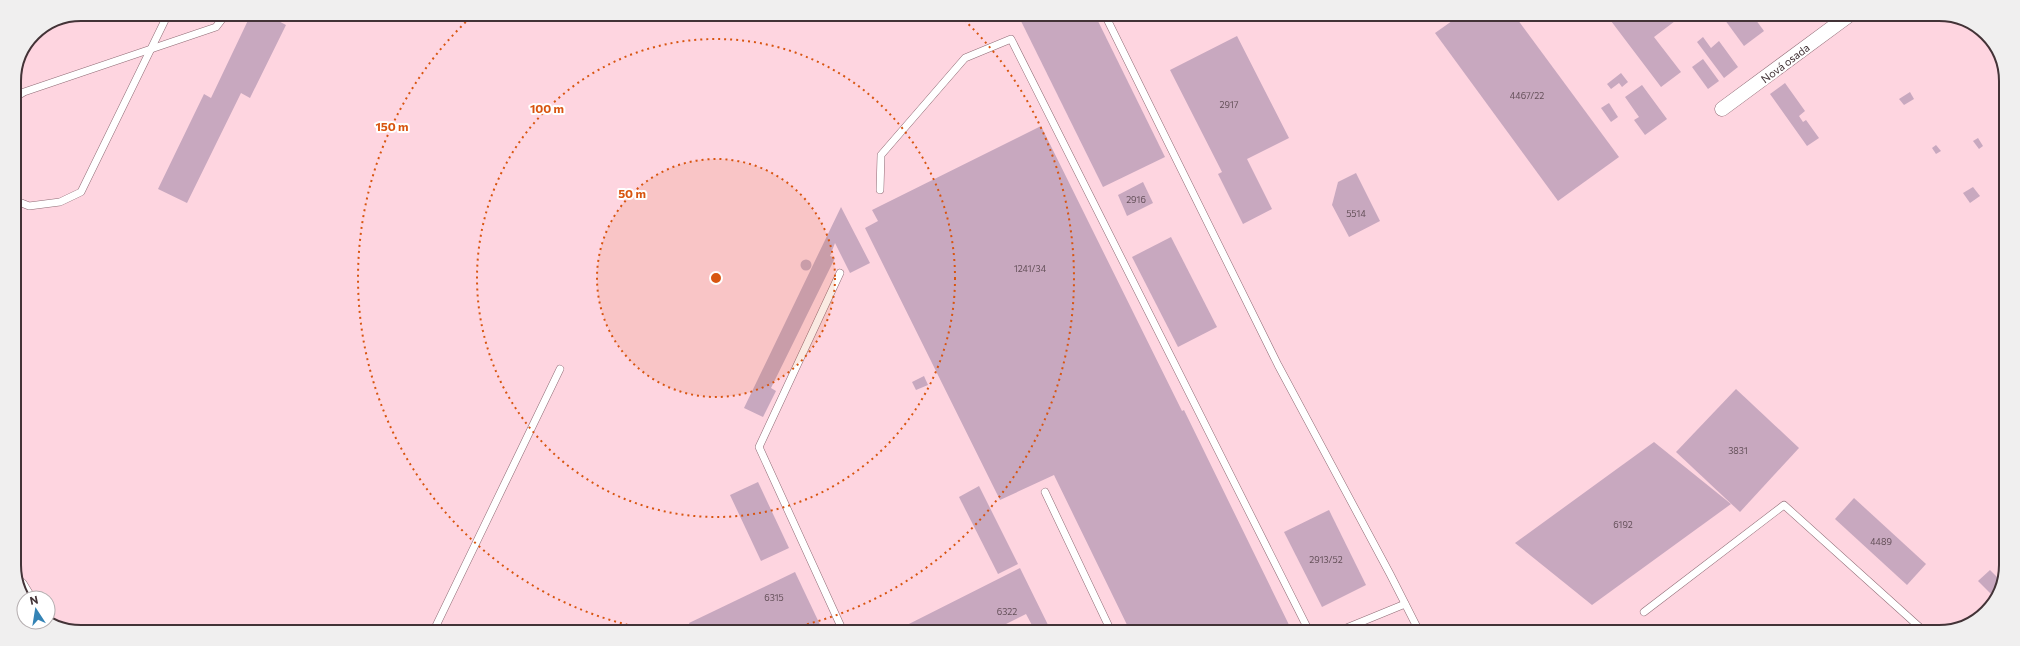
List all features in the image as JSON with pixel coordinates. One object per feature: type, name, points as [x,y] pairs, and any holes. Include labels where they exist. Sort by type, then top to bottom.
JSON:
[{"type":"street","name":"Nová osada","points":[[1722,109],[1841,21]]},
{"type":"lane","points":[[21,203],[29,206],[60,202],[81,192],[165,21]]},
{"type":"lane","points":[[21,94],[216,28],[221,21]]},
{"type":"lane","points":[[1108,21],[1278,365],[1415,625]]},
{"type":"lane","points":[[880,190],[880,156],[965,58],[1011,39],[1306,625]]},
{"type":"lane","points":[[840,273],[759,447],[840,625]]},
{"type":"lane","points":[[436,625],[560,369]]},
{"type":"lane","points":[[1044,492],[1108,625]]},
{"type":"lane","points":[[1644,612],[1784,505],[1917,625]]},
{"type":"lane","points":[[1354,625],[1405,604]]},
{"type":"building","points":[[248,21],[278,21],[286,25],[250,98],[241,93],[187,203],[158,189],[204,94],[211,98]]},
{"type":"building","points":[[1021,21],[1098,21],[1165,157],[1103,187]]},
{"type":"building","points":[[1452,21],[1519,21],[1619,157],[1558,201],[1435,33]]},
{"type":"building","points":[[1611,21],[1675,21],[1654,37],[1681,72],[1661,87]]},
{"type":"building","points":[[1726,21],[1757,21],[1764,31],[1744,46]]},
{"type":"building","points":[[1237,36],[1289,138],[1247,159],[1272,209],[1243,224],[1218,174],[1222,172],[1170,70]]},
{"type":"building","points":[[1703,37],[1711,48],[1719,41],[1738,67],[1724,78],[1697,42]]},
{"type":"building","points":[[1703,59],[1719,81],[1708,89],[1692,67]]},
{"type":"building","points":[[1621,73],[1628,82],[1622,87],[1619,83],[1611,89],[1607,84]]},
{"type":"building","points":[[1785,83],[1805,111],[1799,116],[1803,122],[1806,120],[1819,138],[1807,146],[1770,94]]},
{"type":"building","points":[[1642,85],[1667,119],[1645,135],[1634,120],[1639,117],[1625,97]]},
{"type":"building","points":[[1910,92],[1914,99],[1904,105],[1899,99]]},
{"type":"building","points":[[1609,103],[1618,117],[1611,122],[1601,108]]},
{"type":"building","points":[[1041,126],[1182,411],[1184,410],[1289,625],[1127,625],[1054,475],[1000,500],[865,228],[878,221],[872,210]]},
{"type":"building","points":[[1978,138],[1983,146],[1979,149],[1973,141]]},
{"type":"building","points":[[1936,145],[1941,151],[1936,154],[1932,148]]},
{"type":"building","points":[[1356,173],[1380,221],[1349,237],[1332,205],[1338,182]]},
{"type":"building","points":[[1143,182],[1153,203],[1127,216],[1118,195]]},
{"type":"building","points":[[1973,187],[1980,196],[1970,203],[1963,193]]},
{"type":"building","points":[[841,207],[870,263],[850,273],[835,243],[830,256],[835,258],[771,388],[776,391],[763,417],[744,408]]},
{"type":"building","points":[[1171,237],[1217,327],[1178,347],[1132,257]]},
{"type":"building","points":[[804,260],[808,260],[810,261],[810,269],[804,270],[801,267],[801,263]]},
{"type":"building","points":[[924,376],[928,385],[916,390],[912,382]]},
{"type":"building","points":[[1736,389],[1799,448],[1740,512],[1676,452]]},
{"type":"building","points":[[1654,442],[1731,504],[1592,605],[1515,543]]},
{"type":"building","points":[[758,482],[789,548],[761,561],[730,495]]},
{"type":"building","points":[[979,486],[1018,564],[998,574],[959,497]]},
{"type":"building","points":[[1854,498],[1926,564],[1907,585],[1835,519]]},
{"type":"building","points":[[1329,510],[1366,585],[1322,607],[1284,532]]},
{"type":"building","points":[[1020,568],[1048,625],[1032,625],[1026,614],[1004,625],[907,625]]},
{"type":"building","points":[[1990,570],[1997,577],[1991,594],[1978,581]]},
{"type":"building","points":[[795,572],[820,625],[690,625],[689,623]]}]
